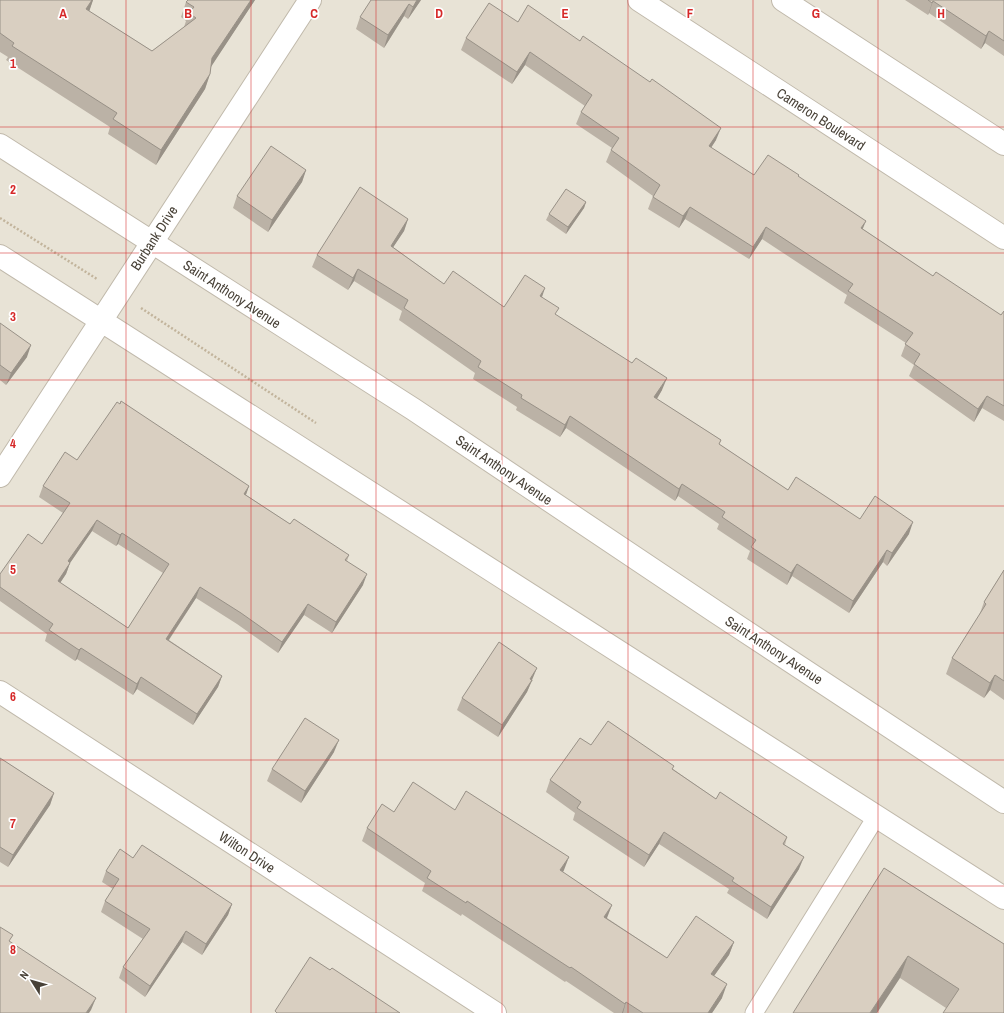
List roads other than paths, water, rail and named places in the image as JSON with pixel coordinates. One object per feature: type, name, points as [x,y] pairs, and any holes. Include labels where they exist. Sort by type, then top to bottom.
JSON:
[{"type":"street","name":"Burbank Drive","points":[[0,476],[310,0]]},
{"type":"street","name":"Cameron Boulevard","points":[[639,0],[1004,238]]},
{"type":"street","points":[[783,0],[1004,144]]},
{"type":"street","name":"Saint Anthony Avenue","points":[[0,145],[412,409],[1004,802]]},
{"type":"street","points":[[0,256],[1004,898]]},
{"type":"street","name":"Wilton Drive","points":[[0,692],[495,1013]]},
{"type":"lane","points":[[754,1013],[876,817]]}]
